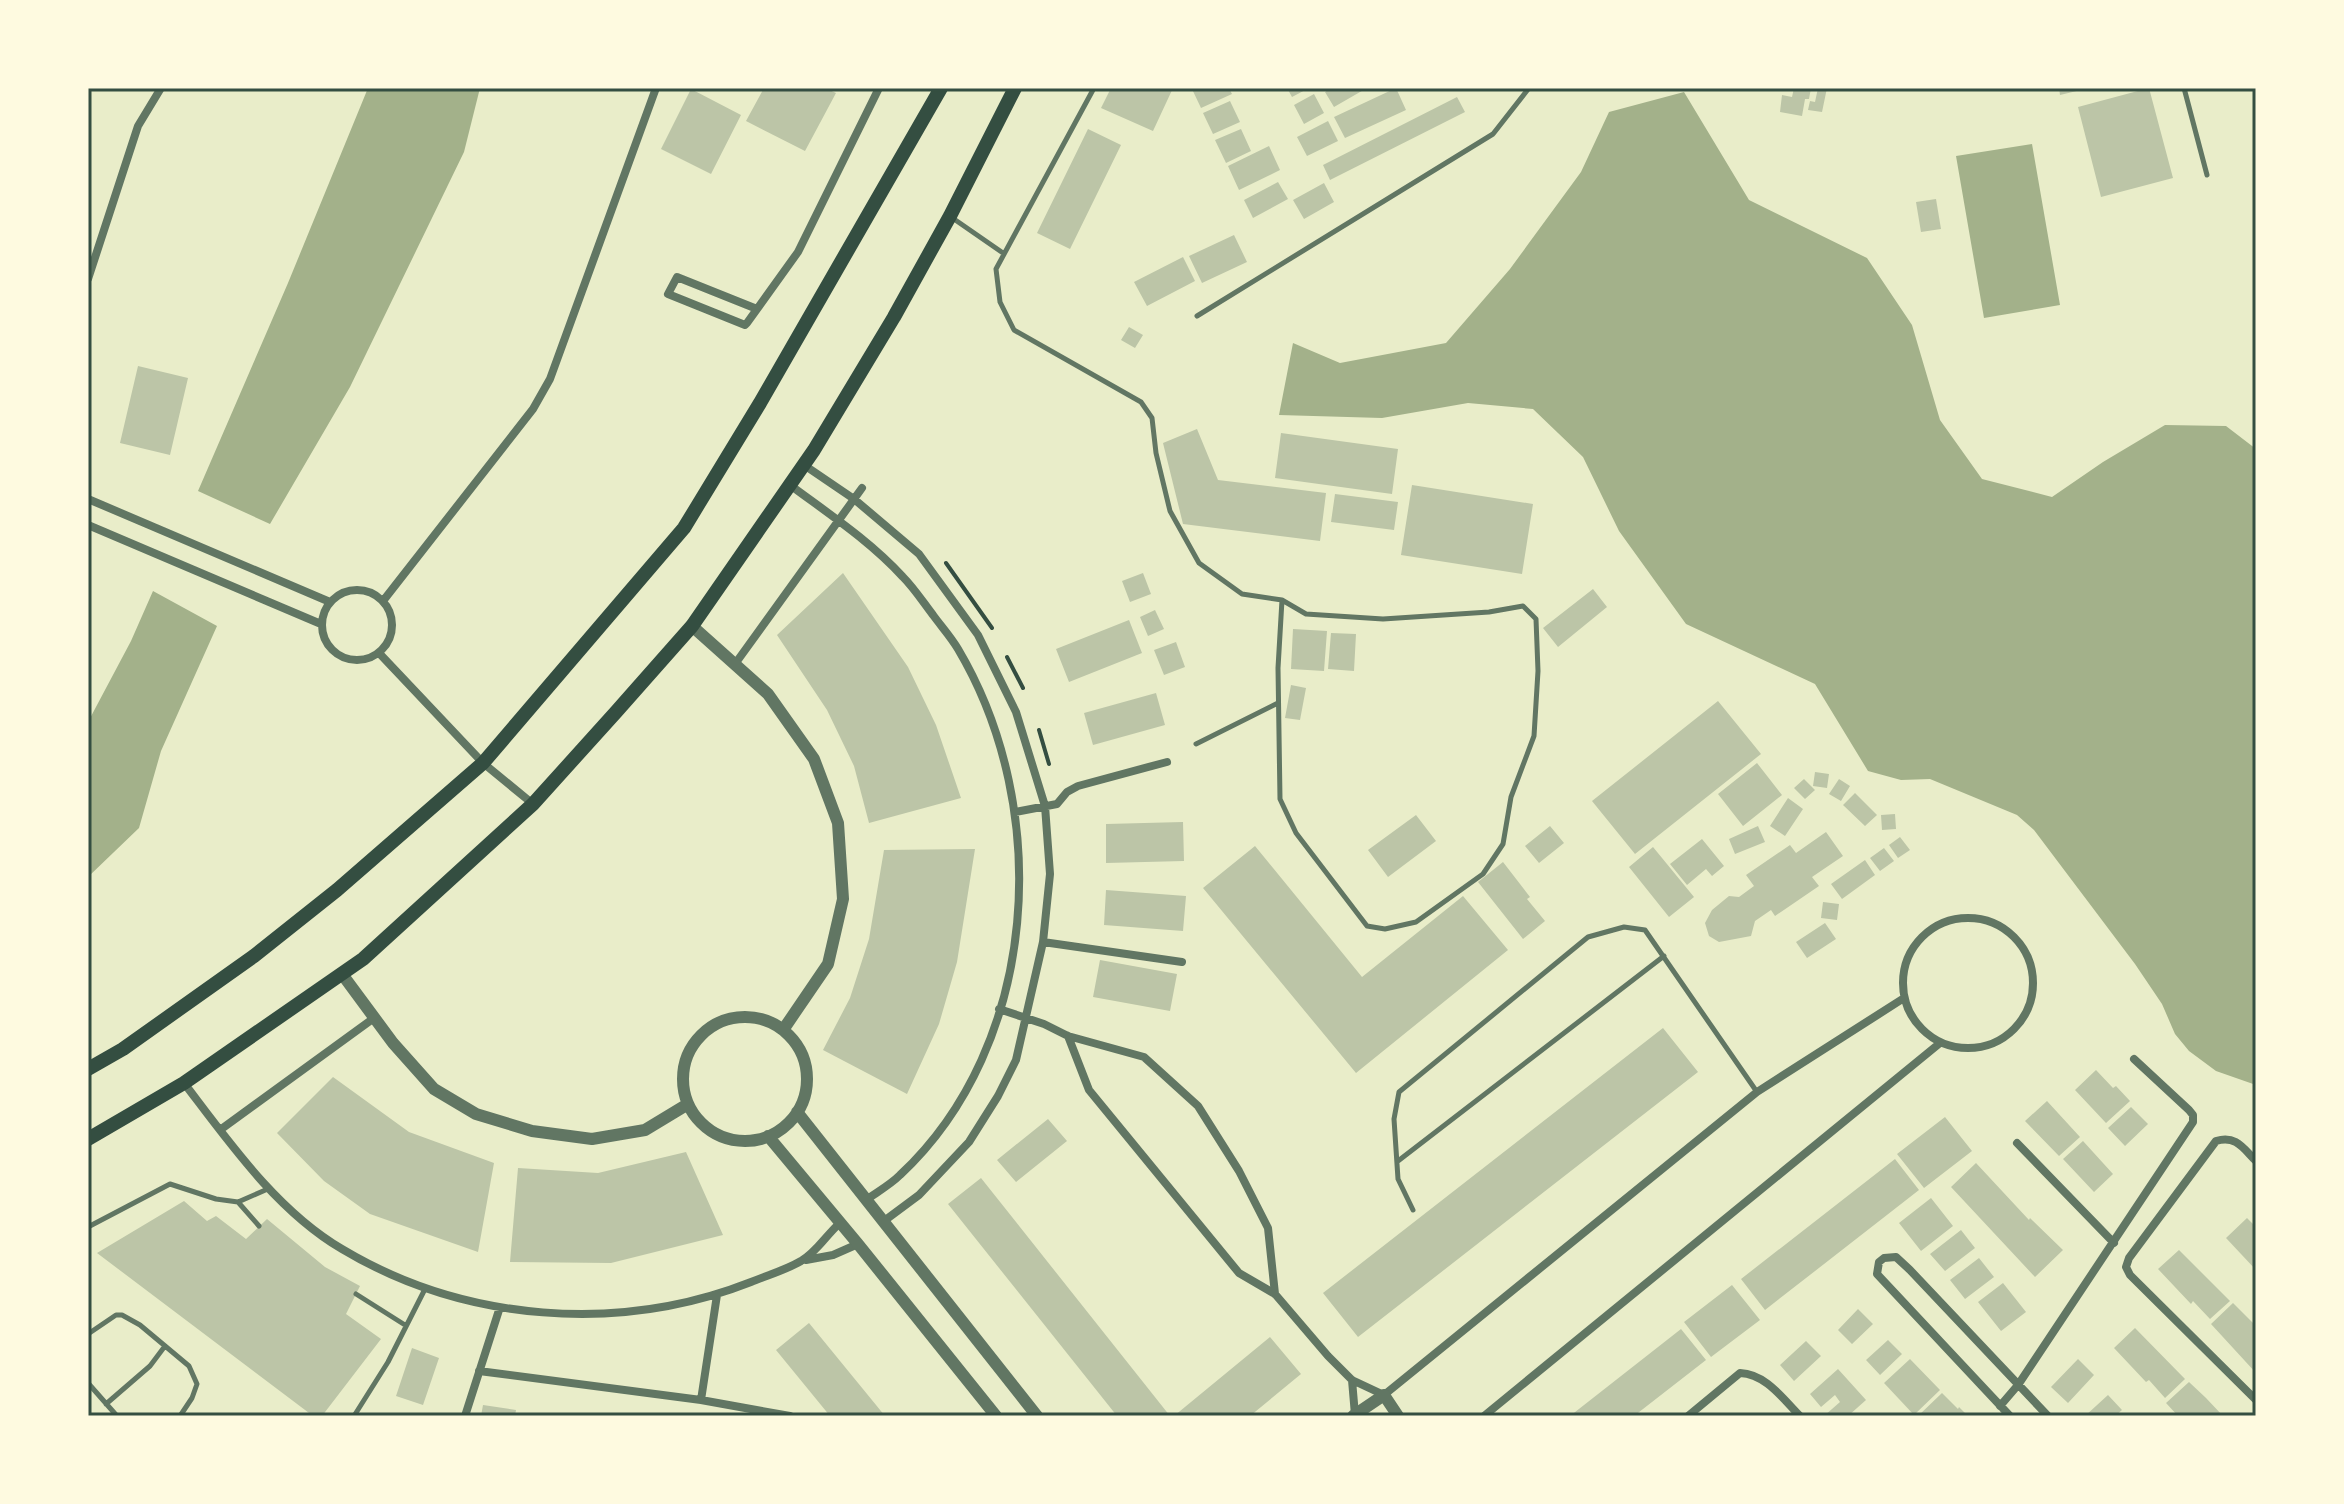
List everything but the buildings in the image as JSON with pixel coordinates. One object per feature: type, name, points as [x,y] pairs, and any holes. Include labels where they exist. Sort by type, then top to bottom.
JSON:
[{"type":"main road","points":[[88,1069],[123,1049],[254,956],[337,890],[483,763],[684,528],[760,403],[941,88]]},
{"type":"main road","points":[[88,1139],[184,1083],[363,959],[533,804],[692,626],[804,465],[894,317],[1015,88]]},
{"type":"street","points":[[88,279],[138,126],[161,88]]},
{"type":"street","points":[[383,601],[533,409],[550,379],[656,88]]},
{"type":"street","points":[[757,309],[677,277],[668,294],[743,325],[757,309],[798,252],[879,88]]},
{"type":"street","points":[[804,465],[854,499],[919,554],[978,635],[1016,712],[1045,806],[1050,874],[1043,942],[1016,1060],[969,1142],[919,1195],[884,1221]]},
{"type":"street","points":[[790,485],[904,577],[958,647],[993,721],[1014,794],[1020,881],[1012,964],[988,1048],[970,1083],[941,1126],[899,1176],[866,1200]]},
{"type":"street","points":[[735,664],[862,488]]},
{"type":"street","points":[[88,499],[330,602]]},
{"type":"street","points":[[88,525],[321,624]]},
{"type":"street","points":[[350,590],[373,593],[383,601],[390,610],[393,622],[392,634],[379,653],[358,661],[336,654],[328,646],[321,624],[330,602],[350,590]]},
{"type":"street","points":[[692,626],[768,694],[814,759],[838,823],[843,899],[828,964],[783,1030]]},
{"type":"street","points":[[379,653],[483,763],[533,804]]},
{"type":"street","points":[[1015,812],[1057,804],[1067,792],[1078,786],[1167,762]]},
{"type":"street","points":[[1979,919],[2008,931],[2028,956],[2034,987],[2025,1018],[2002,1040],[1971,1049],[1940,1043],[1917,1024],[1904,998],[1904,966],[1920,938],[1947,921],[1979,919]]},
{"type":"street","points":[[1043,942],[1182,962]]},
{"type":"street","points":[[342,974],[374,1018],[434,1089],[476,1114],[532,1131],[592,1139],[645,1130],[688,1104]]},
{"type":"street","points":[[1354,1416],[1384,1395],[1757,1092],[1904,998]]},
{"type":"street","points":[[999,1009],[1068,1036],[1144,1057],[1198,1106],[1239,1171],[1268,1228],[1275,1294]]},
{"type":"street","points":[[745,1017],[765,1021],[783,1030],[797,1045],[806,1064],[807,1084],[802,1104],[791,1121],[768,1136],[756,1140],[736,1140],[716,1134],[700,1121],[688,1104],[683,1085],[685,1064],[693,1046],[707,1030],[725,1021],[745,1017]]},
{"type":"street","points":[[220,1130],[374,1018]]},
{"type":"street","points":[[1068,1036],[1089,1090],[1239,1273],[1275,1294],[1352,1380],[1384,1395],[1398,1416]]},
{"type":"street","points":[[1484,1416],[1940,1043]]},
{"type":"street","points":[[2000,1406],[2018,1385],[2193,1122],[2189,1110],[2134,1059]]},
{"type":"street","points":[[184,1083],[270,1188],[304,1221],[342,1249],[425,1289],[500,1307],[558,1314],[633,1312],[717,1295],[804,1260],[833,1255],[858,1244]]},
{"type":"street","points":[[797,1112],[1037,1416]]},
{"type":"street","points":[[768,1136],[996,1416]]},
{"type":"street","points":[[2256,1161],[2236,1140],[2226,1138],[2216,1141],[2129,1258],[2126,1267],[2130,1275],[2256,1400]]},
{"type":"street","points":[[2017,1143],[2114,1243]]},
{"type":"street","points":[[804,1260],[840,1223]]},
{"type":"street","points":[[2010,1416],[1877,1274],[1879,1262],[1884,1258],[1896,1257],[2048,1416]]},
{"type":"street","points":[[701,1400],[717,1295]]},
{"type":"street","points":[[465,1416],[500,1307]]},
{"type":"street","points":[[479,1371],[701,1400],[790,1416]]},
{"type":"street","points":[[1688,1416],[1740,1373],[1768,1383],[1800,1416]]},
{"type":"street","points":[[1352,1380],[1354,1416]]},
{"type":"lane","points":[[1094,88],[1003,253],[996,269],[1000,302],[1014,330],[1141,402],[1152,418],[1156,453],[1170,511],[1199,563],[1242,594],[1282,600],[1306,614],[1383,619],[1489,612],[1523,606],[1536,619],[1538,671],[1534,736],[1511,797],[1503,844],[1483,874],[1416,922],[1385,929],[1367,926],[1296,833],[1280,799],[1278,703],[1282,600]]},
{"type":"lane","points":[[1197,316],[1493,134],[1529,88]]},
{"type":"lane","points":[[2184,88],[2207,175]]},
{"type":"lane","points":[[950,216],[1003,253]]},
{"type":"lane","points":[[1196,744],[1278,703]]},
{"type":"lane","points":[[1413,1210],[1398,1179],[1394,1119],[1399,1092],[1588,937],[1624,927],[1645,930],[1757,1092]]},
{"type":"lane","points":[[1397,1161],[1664,956]]},
{"type":"lane","points":[[88,1227],[170,1184],[216,1199],[238,1202],[270,1188]]},
{"type":"lane","points":[[238,1202],[259,1226]]},
{"type":"lane","points":[[354,1416],[388,1362],[425,1289]]},
{"type":"lane","points":[[356,1294],[405,1325]]},
{"type":"lane","points":[[88,1334],[116,1315],[122,1315],[140,1325],[189,1366],[197,1384],[180,1416]]},
{"type":"lane","points":[[106,1404],[150,1366],[165,1346]]},
{"type":"lane","points":[[88,1383],[117,1416]]},
{"type":"shaded area","points":[[368,88],[480,88],[464,152],[350,387],[270,524],[198,491]]},
{"type":"shaded area","points":[[1684,92],[1749,200],[1867,258],[1912,325],[1940,420],[1982,479],[2052,497],[2165,425],[2226,426],[2256,449],[2256,1085],[2216,1071],[2189,1051],[2175,1034],[2162,1004],[2135,964],[2034,830],[2017,815],[1930,779],[1901,780],[1868,771],[1815,684],[1686,624],[1619,531],[1583,457],[1533,409],[1468,403],[1382,418],[1279,415],[1293,343],[1340,363],[1446,343],[1510,269],[1581,172],[1609,112]]},
{"type":"shaded area","points":[[2032,144],[2060,305],[1984,318],[1956,156]]},
{"type":"shaded area","points":[[153,591],[217,626],[161,751],[139,828],[88,877],[88,722],[131,641]]}]
